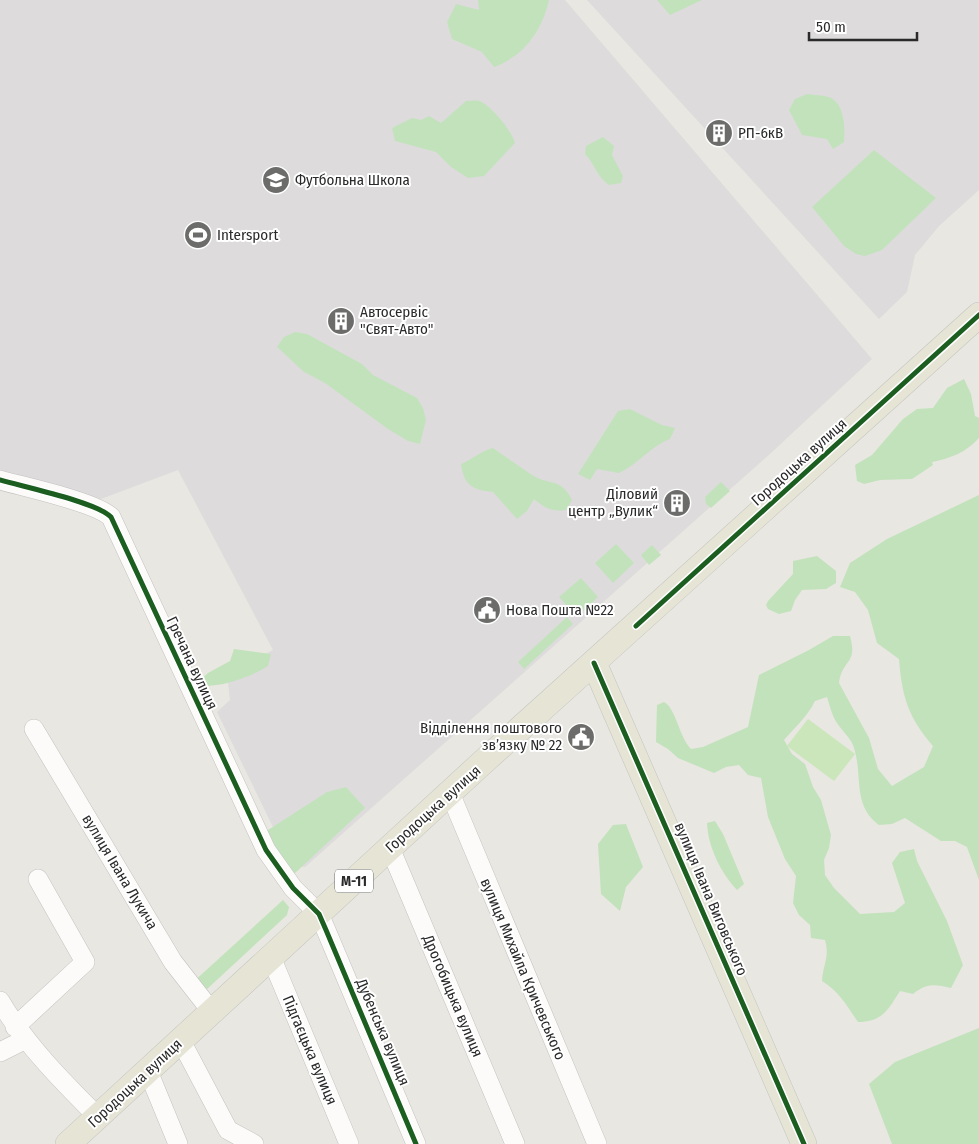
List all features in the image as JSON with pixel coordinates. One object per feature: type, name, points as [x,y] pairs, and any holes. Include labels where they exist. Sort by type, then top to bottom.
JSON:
[{"type":"main road","name":"Городоцька вулиця","points":[[68,1144],[271,957],[323,922],[390,848],[979,315]]},
{"type":"main road","name":"вулиця Івана Виговського","points":[[594,664],[804,1144]]},
{"type":"street","name":"Гречана вулиця","points":[[0,480],[90,506],[105,512],[111,517],[266,850],[293,888],[323,922]]},
{"type":"street","name":"вулиця Івана Лукича","points":[[34,728],[173,962],[212,1012]]},
{"type":"street","name":"вулиця Михайла Кричевського","points":[[450,793],[597,1144]]},
{"type":"street","name":"Дрогобицька вулиця","points":[[390,848],[515,1144]]},
{"type":"street","points":[[0,1052],[21,1033],[85,962],[38,879]]},
{"type":"street","name":"Дубенська вулиця","points":[[323,922],[416,1144]]},
{"type":"street","name":"Підгаєцька вулиця","points":[[271,957],[349,1144]]},
{"type":"street","points":[[0,1001],[21,1033],[98,1117]]},
{"type":"street","points":[[181,1040],[228,1130],[254,1144]]},
{"type":"street","points":[[148,1071],[178,1144]]},
{"type":"shaded area","points":[[0,0],[565,0],[872,359],[771,453],[305,867],[292,866],[217,712],[230,700],[227,674],[273,650],[178,470],[101,499],[0,470]]},
{"type":"shaded area","points":[[587,0],[979,0],[979,190],[939,226],[915,255],[907,292],[879,319]]},
{"type":"green space","points":[[478,0],[549,0],[542,22],[530,41],[514,56],[494,67],[482,52],[452,39],[447,22],[456,4],[479,10]]},
{"type":"green space","points":[[657,0],[702,0],[670,15]]},
{"type":"green space","points":[[807,94],[831,98],[836,101],[842,112],[844,142],[833,149],[827,139],[802,135],[789,110],[795,99]]},
{"type":"green space","points":[[466,101],[479,101],[489,107],[505,125],[515,143],[484,176],[468,178],[451,167],[436,152],[395,141],[392,128],[412,118],[421,120],[429,116],[441,123]]},
{"type":"green space","points":[[603,137],[614,146],[612,155],[623,176],[621,183],[609,185],[598,174],[585,154],[586,146]]},
{"type":"green space","points":[[874,150],[936,198],[882,250],[865,256],[856,254],[844,246],[812,207]]},
{"type":"green space","points":[[295,332],[307,334],[362,364],[373,375],[417,398],[423,408],[426,420],[420,444],[408,441],[388,429],[325,383],[304,372],[277,347],[284,337]]},
{"type":"green space","points":[[964,379],[971,394],[975,416],[979,418],[979,438],[974,443],[957,454],[932,462],[933,465],[912,479],[880,480],[864,484],[857,481],[855,465],[872,455],[903,419],[917,409],[933,408],[947,388]]},
{"type":"green space","points":[[630,409],[662,425],[675,428],[670,439],[619,473],[597,469],[590,480],[578,474],[618,411]]},
{"type":"green space","points":[[493,448],[532,475],[564,488],[572,500],[566,510],[548,509],[534,499],[527,511],[517,519],[493,492],[480,490],[470,485],[464,477],[461,464]]},
{"type":"green space","points":[[721,482],[730,491],[711,508],[706,504],[705,497]]},
{"type":"green space","points":[[979,495],[979,880],[967,847],[955,841],[941,841],[905,818],[892,824],[879,825],[870,817],[861,798],[858,767],[853,745],[835,720],[827,697],[815,701],[805,717],[784,740],[792,754],[805,764],[813,787],[821,800],[831,835],[829,848],[824,860],[825,875],[834,888],[860,914],[894,912],[905,903],[892,863],[900,852],[914,849],[917,861],[947,921],[963,965],[951,988],[931,985],[913,994],[900,991],[884,1014],[873,1020],[858,1022],[838,994],[822,981],[827,956],[825,940],[811,938],[810,925],[799,915],[793,903],[796,876],[785,859],[768,817],[761,778],[748,775],[739,765],[726,767],[714,773],[678,758],[656,742],[657,705],[664,702],[672,710],[683,737],[691,749],[703,747],[748,727],[759,675],[833,636],[850,636],[852,645],[851,657],[843,670],[839,683],[869,738],[878,769],[892,786],[924,767],[933,746],[912,716],[904,696],[899,659],[877,643],[868,610],[855,592],[840,587],[850,563],[887,539]]},
{"type":"green space","points":[[616,544],[634,563],[613,583],[595,563]]},
{"type":"green space","points":[[652,545],[661,555],[649,565],[641,555]]},
{"type":"green space","points":[[817,556],[836,571],[836,583],[826,589],[802,590],[795,600],[791,611],[779,614],[768,609],[766,605],[768,601],[793,574],[793,561]]},
{"type":"green space","points":[[581,578],[598,597],[577,617],[559,597]]},
{"type":"green space","points":[[567,617],[573,624],[524,669],[518,662]]},
{"type":"green space","points":[[234,649],[271,654],[268,666],[235,681],[199,686],[199,681],[208,673],[230,661]]},
{"type":"green space","points":[[808,719],[855,754],[834,781],[787,746]]},
{"type":"green space","points":[[346,787],[365,808],[295,873],[285,869],[265,832],[327,792]]},
{"type":"green space","points":[[715,821],[723,834],[744,884],[737,890],[716,859],[710,841],[707,823]]},
{"type":"green space","points":[[626,824],[643,867],[626,887],[620,911],[601,894],[598,844],[613,825]]},
{"type":"green space","points":[[283,900],[289,907],[287,915],[206,990],[191,984]]},
{"type":"green space","points":[[979,1028],[979,1144],[892,1144],[869,1084],[895,1062]]},
{"type":"cycle path","points":[[636,626],[979,315]]},
{"type":"cycle path","points":[[0,480],[76,501],[103,511],[111,517],[266,850],[293,888],[319,914],[416,1144]]},
{"type":"cycle path","points":[[594,663],[804,1144]]},
{"type":"place","name":"РП-6кВ","points":[[719,133]]},
{"type":"place","name":"Футбольна Школа","points":[[276,180]]},
{"type":"place","name":"Intersport","points":[[198,235]]},
{"type":"place","name":"Автосервіс \"Свят-Авто\"","points":[[341,321]]},
{"type":"place","name":"Діловий центр „Вулик“","points":[[677,503]]},
{"type":"place","name":"Нова Пошта №22","points":[[487,610]]},
{"type":"place","name":"Відділення поштового зв’язку № 22","points":[[581,737]]}]
